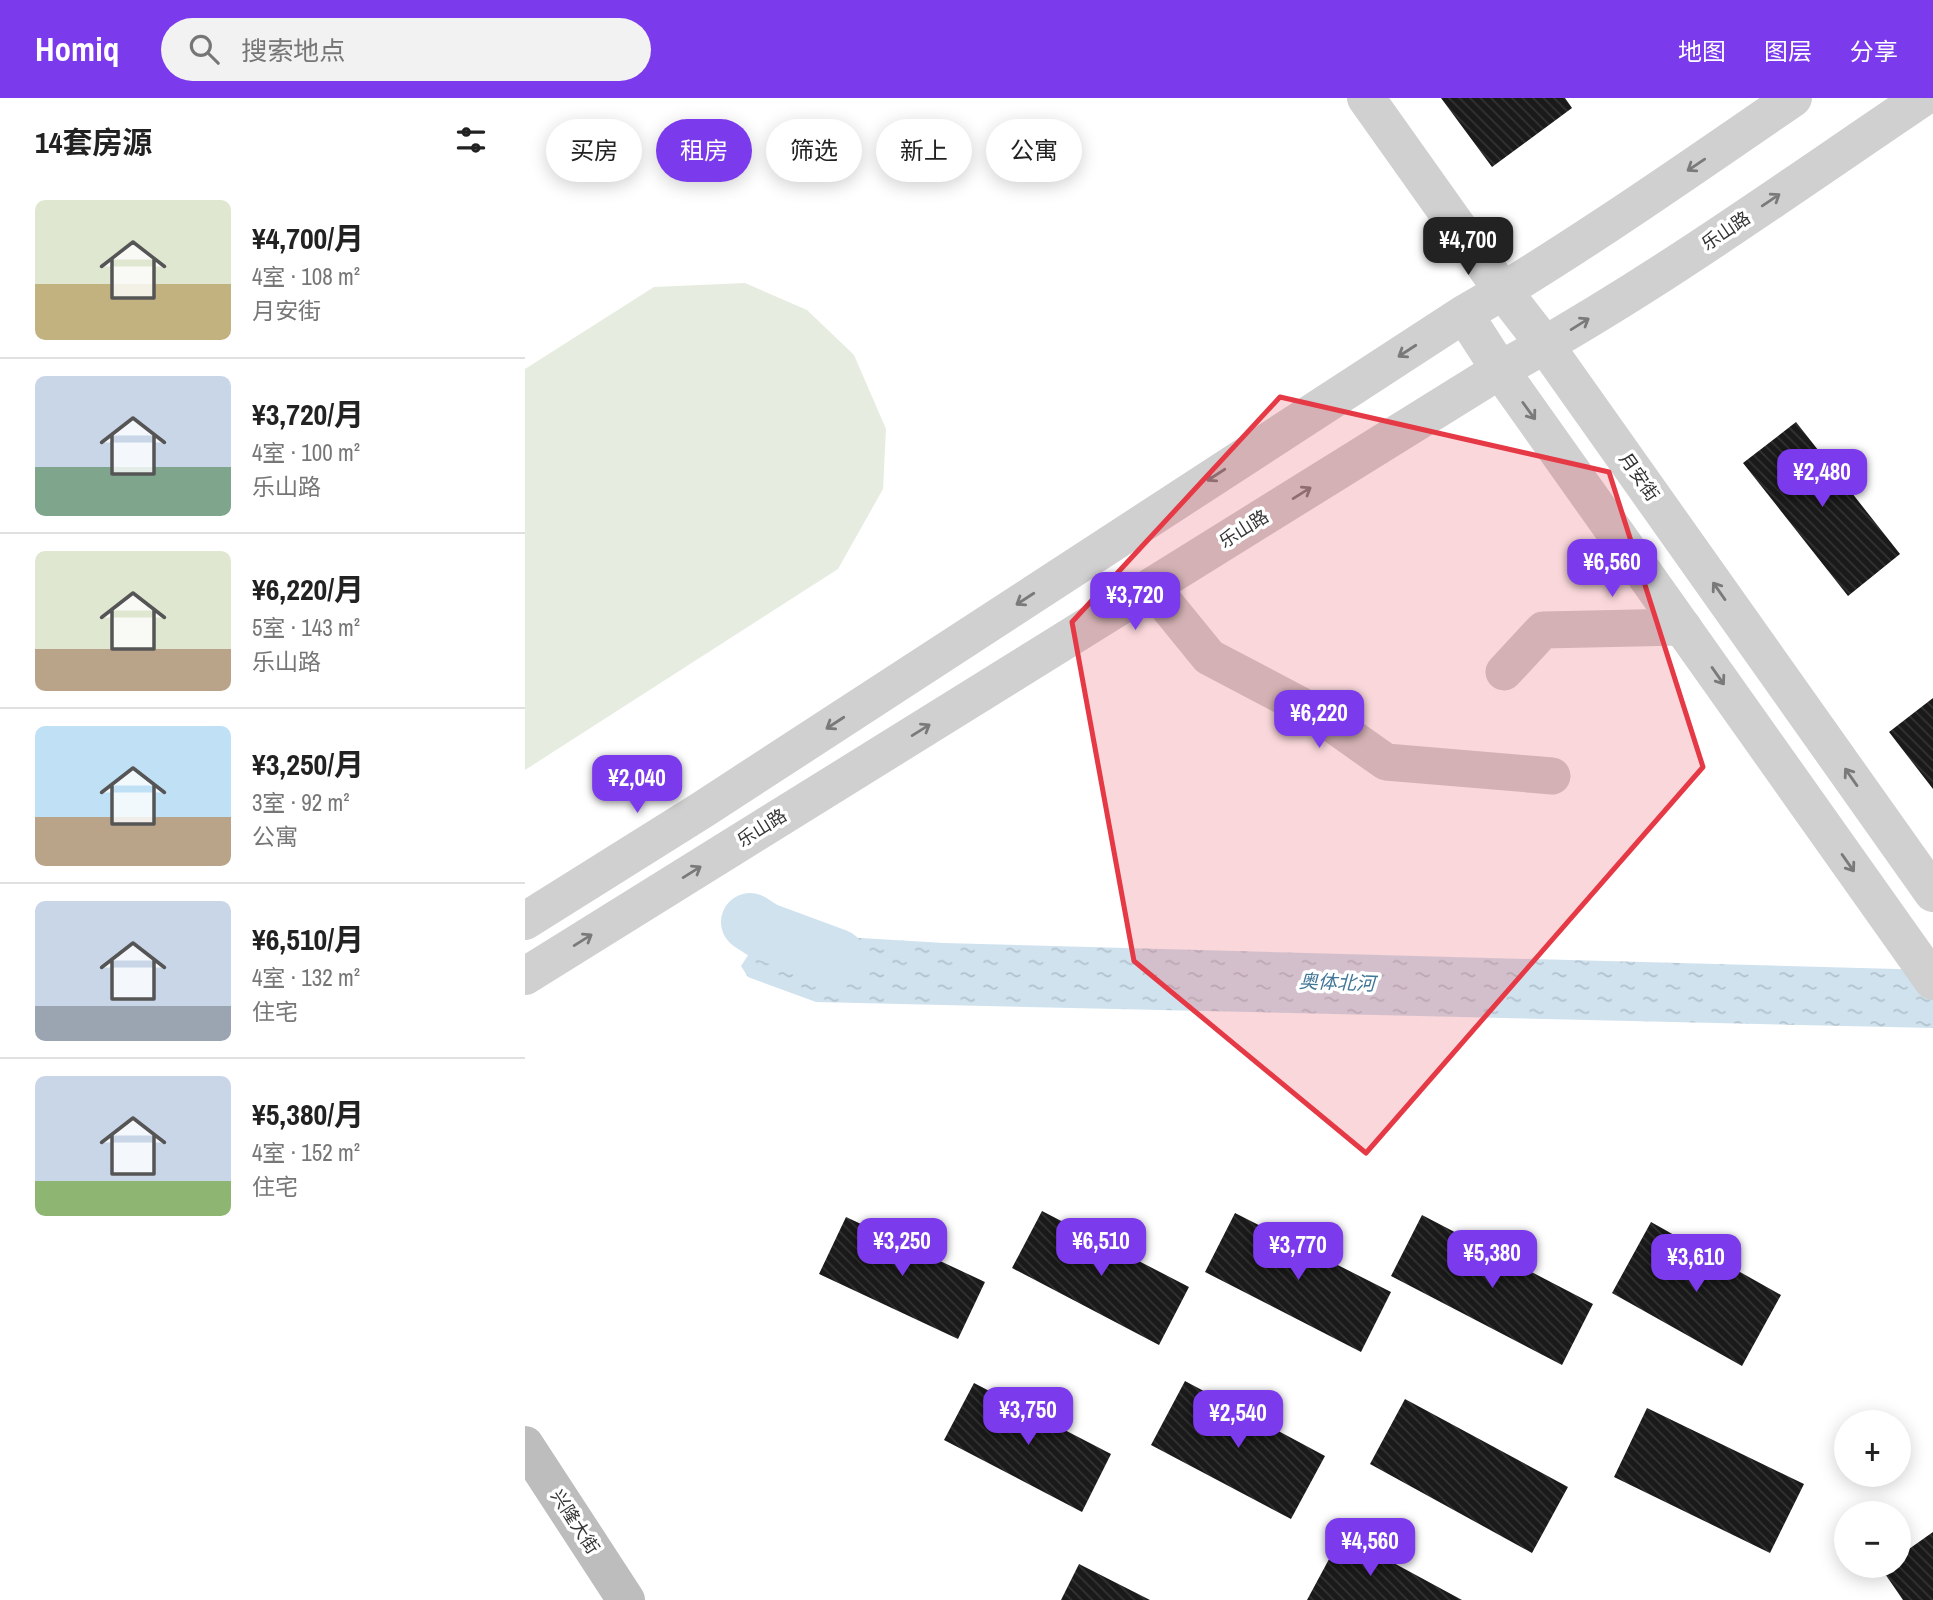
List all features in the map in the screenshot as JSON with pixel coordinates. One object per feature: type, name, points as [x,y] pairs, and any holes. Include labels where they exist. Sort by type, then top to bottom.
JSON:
[{"type":"main road","name":"兴隆大街","points":[[525,1445],[626,1600]]},
{"type":"street","name":"月安街","points":[[1366,98],[1503,291],[1545,345],[1933,893]]},
{"type":"street","points":[[525,921],[702,810],[1503,291],[1793,98]]},
{"type":"street","name":"乐山路","points":[[525,976],[1688,256],[1923,98]]},
{"type":"street","points":[[1464,314],[1500,370],[1933,981]]},
{"type":"street","points":[[1152,587],[1209,657],[1321,716],[1386,762],[1552,776]]},
{"type":"street","points":[[1504,672],[1543,630],[1683,626]]},
{"type":"highlighted area","points":[[1280,397],[1609,472],[1703,767],[1366,1153],[1134,961],[1072,622]]},
{"type":"shaded area","points":[[745,283],[807,310],[854,355],[886,429],[883,489],[838,569],[525,770],[525,369],[654,287]]},
{"type":"water","points":[[803,923],[844,937],[944,943],[1933,970],[1933,1028],[816,1002],[748,977],[741,966],[764,931]]},
{"type":"building","points":[[1441,98],[1565,98],[1572,108],[1492,167]]},
{"type":"building","points":[[1796,422],[1900,554],[1848,596],[1743,463]]},
{"type":"building","points":[[1933,698],[1933,789],[1889,732]]},
{"type":"building","points":[[1042,1211],[1189,1287],[1159,1345],[1012,1268]]},
{"type":"building","points":[[1235,1213],[1391,1292],[1361,1352],[1205,1272]]},
{"type":"building","points":[[1422,1215],[1593,1304],[1562,1365],[1391,1276]]},
{"type":"building","points":[[846,1217],[985,1282],[958,1339],[819,1274]]},
{"type":"building","points":[[1651,1222],[1781,1295],[1742,1366],[1612,1293]]},
{"type":"building","points":[[1185,1381],[1325,1456],[1291,1519],[1151,1445]]},
{"type":"building","points":[[974,1383],[1111,1454],[1082,1512],[944,1440]]},
{"type":"building","points":[[1405,1399],[1568,1487],[1532,1553],[1370,1464]]},
{"type":"building","points":[[1647,1408],[1804,1484],[1770,1553],[1614,1477]]},
{"type":"building","points":[[1933,1532],[1933,1600],[1903,1600],[1888,1578],[1911,1578],[1911,1548]]},
{"type":"building","points":[[1342,1535],[1462,1600],[1307,1600]]},
{"type":"building","points":[[1079,1564],[1150,1600],[1061,1600]]},
{"type":"waterway","name":"奥体北河","points":[[750,922],[764,931],[837,958]]}]
